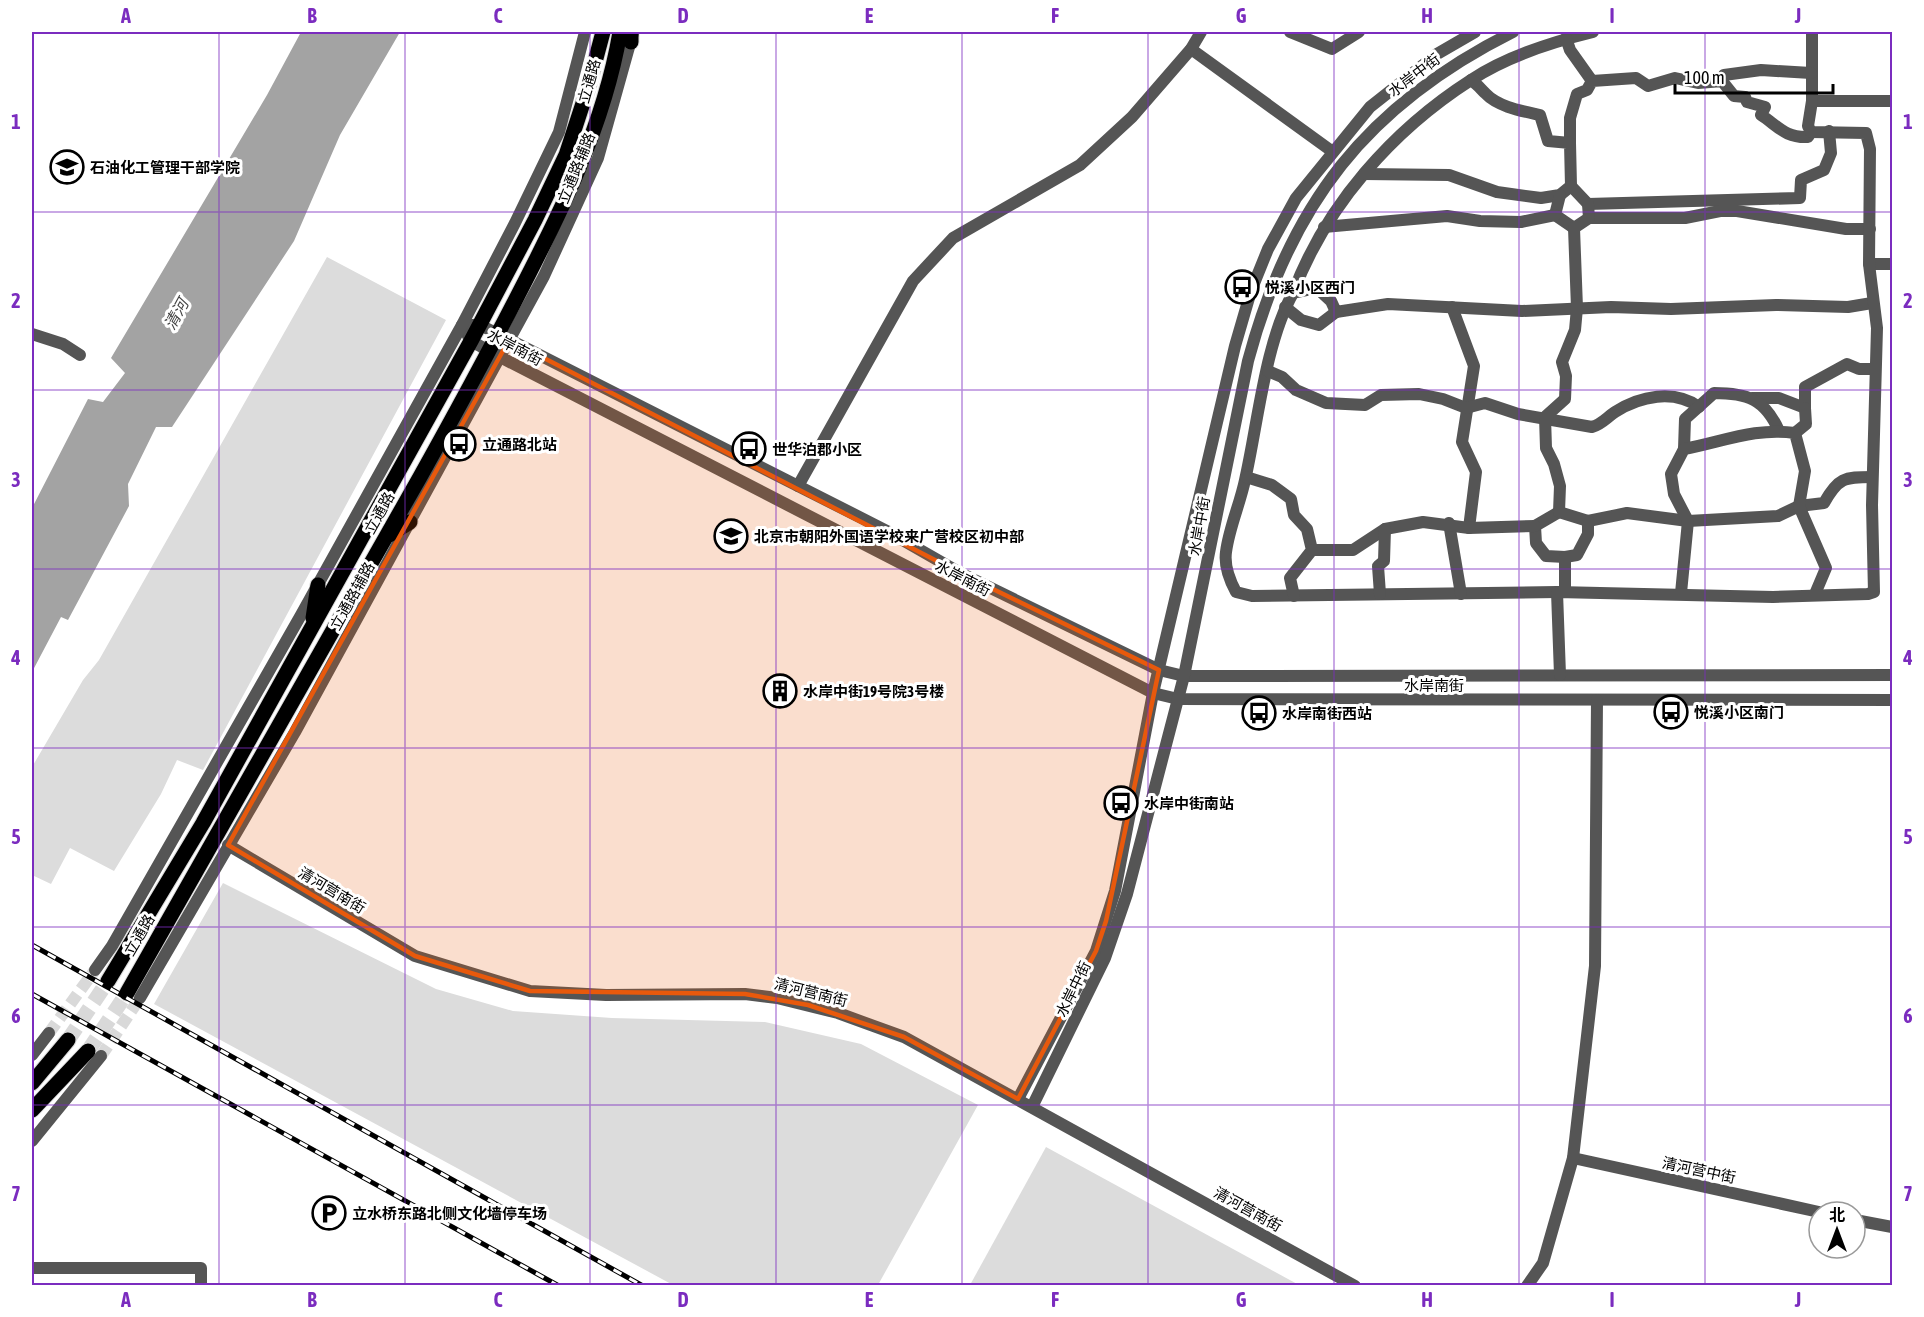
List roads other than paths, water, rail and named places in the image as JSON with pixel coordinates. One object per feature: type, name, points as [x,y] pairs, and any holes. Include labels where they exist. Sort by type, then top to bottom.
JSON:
[{"type":"main road","name":"立通路","points":[[108,981],[203,823],[536,220],[566,155],[603,32]]},
{"type":"main road","name":"立通路","points":[[133,996],[386,537],[504,337],[587,150],[629,34]]},
{"type":"main road","points":[[386,537],[410,522]]},
{"type":"main road","points":[[312,627],[318,585]]},
{"type":"main road","points":[[32,1083],[68,1040]]},
{"type":"main road","points":[[32,1110],[95,1054]]},
{"type":"street","name":"立通路辅路","points":[[95,970],[112,946],[318,585],[462,325],[559,132],[585,32]]},
{"type":"street","points":[[798,486],[913,281],[953,238],[1080,165],[1132,117],[1191,49],[1201,32]]},
{"type":"street","points":[[1290,32],[1332,49],[1359,32]]},
{"type":"street","name":"水岸中街","points":[[1018,1099],[1096,951],[1115,891],[1153,693],[1235,346],[1251,291],[1268,249],[1296,198],[1370,107],[1437,54],[1475,32]]},
{"type":"street","name":"水岸中街","points":[[1032,1107],[1106,958],[1118,924],[1158,781],[1184,676],[1248,361],[1271,287],[1316,199],[1384,117],[1441,72],[1513,32]]},
{"type":"street","points":[[1593,32],[1566,38],[1529,51],[1471,80],[1403,130],[1364,174],[1324,227],[1285,307],[1268,371],[1246,477],[1226,552],[1228,577],[1236,592],[1252,597],[1561,592],[1681,593],[1773,597],[1874,592],[1872,477],[1877,328],[1872,303],[1869,264],[1870,149],[1866,133],[1810,132]]},
{"type":"street","points":[[1722,81],[1734,96],[1745,97],[1747,102],[1765,107],[1761,115],[1783,133],[1795,138],[1808,137],[1812,101],[1812,32]]},
{"type":"street","points":[[1566,38],[1570,50],[1592,81]]},
{"type":"street","points":[[1191,49],[1333,152]]},
{"type":"street","points":[[1722,81],[1724,75],[1761,70],[1811,73]]},
{"type":"street","points":[[1592,81],[1636,78],[1648,86],[1676,78],[1698,83],[1722,81]]},
{"type":"street","points":[[1471,80],[1499,102],[1516,110],[1540,115],[1548,141],[1570,142]]},
{"type":"street","points":[[1589,218],[1587,204],[1571,186],[1570,117],[1577,94],[1587,90],[1592,81]]},
{"type":"street","points":[[1812,101],[1893,101]]},
{"type":"street","points":[[1587,204],[1800,198],[1801,180],[1824,170],[1831,153],[1829,131]]},
{"type":"street","points":[[1364,174],[1449,175],[1497,192],[1540,198],[1560,195],[1571,186]]},
{"type":"street","points":[[1555,215],[1560,195]]},
{"type":"street","points":[[1574,228],[1589,218],[1684,218],[1720,211],[1737,211],[1846,229],[1870,229]]},
{"type":"street","points":[[1324,227],[1447,216],[1480,221],[1521,222],[1555,215],[1574,228]]},
{"type":"street","points":[[1559,512],[1560,486],[1554,464],[1546,448],[1545,417],[1565,399],[1566,376],[1562,362],[1575,330],[1577,308],[1574,228]]},
{"type":"street","points":[[1869,264],[1893,264]]},
{"type":"street","points":[[1271,287],[1293,293],[1317,288],[1330,301],[1336,312]]},
{"type":"street","points":[[1285,307],[1301,320],[1319,325],[1336,312],[1388,304],[1522,311],[1776,305],[1848,307],[1872,303]]},
{"type":"street","points":[[1452,307],[1474,366],[1462,442],[1476,472],[1469,528]]},
{"type":"street","name":"水岸南街","points":[[1893,675],[1184,676],[1159,670],[962,574],[887,531],[480,325],[462,325],[471,341],[494,354],[1153,693],[1178,699],[1893,700]]},
{"type":"street","points":[[32,334],[63,344],[80,355]]},
{"type":"street","name":"立通路辅路","points":[[133,996],[228,845],[295,732],[410,522],[494,354]]},
{"type":"street","points":[[1684,449],[1761,430],[1795,433],[1806,424],[1805,387],[1847,364],[1859,369],[1874,369]]},
{"type":"street","points":[[1268,371],[1282,377],[1296,390],[1326,402],[1365,405],[1381,395],[1419,394],[1443,399],[1466,408],[1485,403],[1518,414],[1592,427],[1602,424],[1616,412],[1660,396],[1687,398],[1699,407]]},
{"type":"street","points":[[1681,593],[1688,521],[1674,494],[1671,474],[1684,449],[1685,420],[1714,393],[1740,393],[1752,398],[1773,415],[1779,430]]},
{"type":"street","points":[[1752,398],[1779,398],[1805,408]]},
{"type":"street","points":[[1795,433],[1805,471],[1799,506],[1826,568],[1815,594]]},
{"type":"street","points":[[1246,477],[1272,485],[1291,499],[1294,515],[1307,529],[1312,550]]},
{"type":"street","points":[[1312,550],[1353,550],[1385,529],[1423,522],[1449,523],[1469,528],[1535,526],[1559,512],[1588,521],[1626,513],[1688,521],[1778,516],[1799,506],[1824,503],[1835,483],[1850,477],[1872,477]]},
{"type":"street","points":[[1535,526],[1536,543],[1546,555],[1565,557],[1577,555],[1588,534],[1588,521]]},
{"type":"street","points":[[1449,523],[1461,594]]},
{"type":"street","points":[[1380,594],[1378,566],[1384,561],[1385,529]]},
{"type":"street","points":[[1294,596],[1290,578],[1312,550]]},
{"type":"street","points":[[1560,675],[1561,592],[1565,557]]},
{"type":"street","points":[[1527,1286],[1543,1263],[1573,1158],[1595,966],[1597,700]]},
{"type":"street","name":"清河营南街","points":[[228,845],[414,956],[530,991],[606,995],[745,994],[808,1005],[904,1037],[1355,1286]]},
{"type":"street","points":[[32,1055],[49,1033]]},
{"type":"street","points":[[32,1141],[95,1054]]},
{"type":"street","name":"清河营中街","points":[[1573,1158],[1807,1209]]},
{"type":"street","points":[[1867,1222],[1893,1227]]},
{"type":"street","points":[[32,1268],[201,1268],[201,1286]]},
{"type":"water","name":"清河","points":[[301,32],[400,32],[340,135],[294,241],[172,427],[156,427],[128,484],[129,506],[68,620],[61,617],[32,672],[32,508],[88,399],[103,402],[125,373],[111,358],[267,95]]},
{"type":"tunnel","points":[[49,1033],[95,970]]},
{"type":"tunnel","points":[[68,1040],[108,981]]},
{"type":"tunnel","points":[[88,1051],[127,993]]},
{"type":"tunnel","points":[[101,1056],[140,998]]},
{"type":"railway","points":[[32,945],[643,1286]]},
{"type":"railway","points":[[32,994],[559,1286]]},
{"type":"place","name":"石油化工管理干部学院","points":[[67,167]]},
{"type":"place","name":"悦溪小区西门","points":[[1242,287]]},
{"type":"place","name":"立通路北站","points":[[459,444]]},
{"type":"place","name":"世华泊郡小区","points":[[749,449]]},
{"type":"place","name":"北京市朝阳外国语学校来广营校区初中部","points":[[731,536]]},
{"type":"place","name":"水岸中街19号院3号楼","points":[[780,691]]},
{"type":"place","name":"悦溪小区南门","points":[[1671,712]]},
{"type":"place","name":"水岸南街西站","points":[[1259,713]]},
{"type":"place","name":"水岸中街南站","points":[[1121,803]]},
{"type":"place","name":"立水桥东路北侧文化墙停车场","points":[[329,1213]]}]
